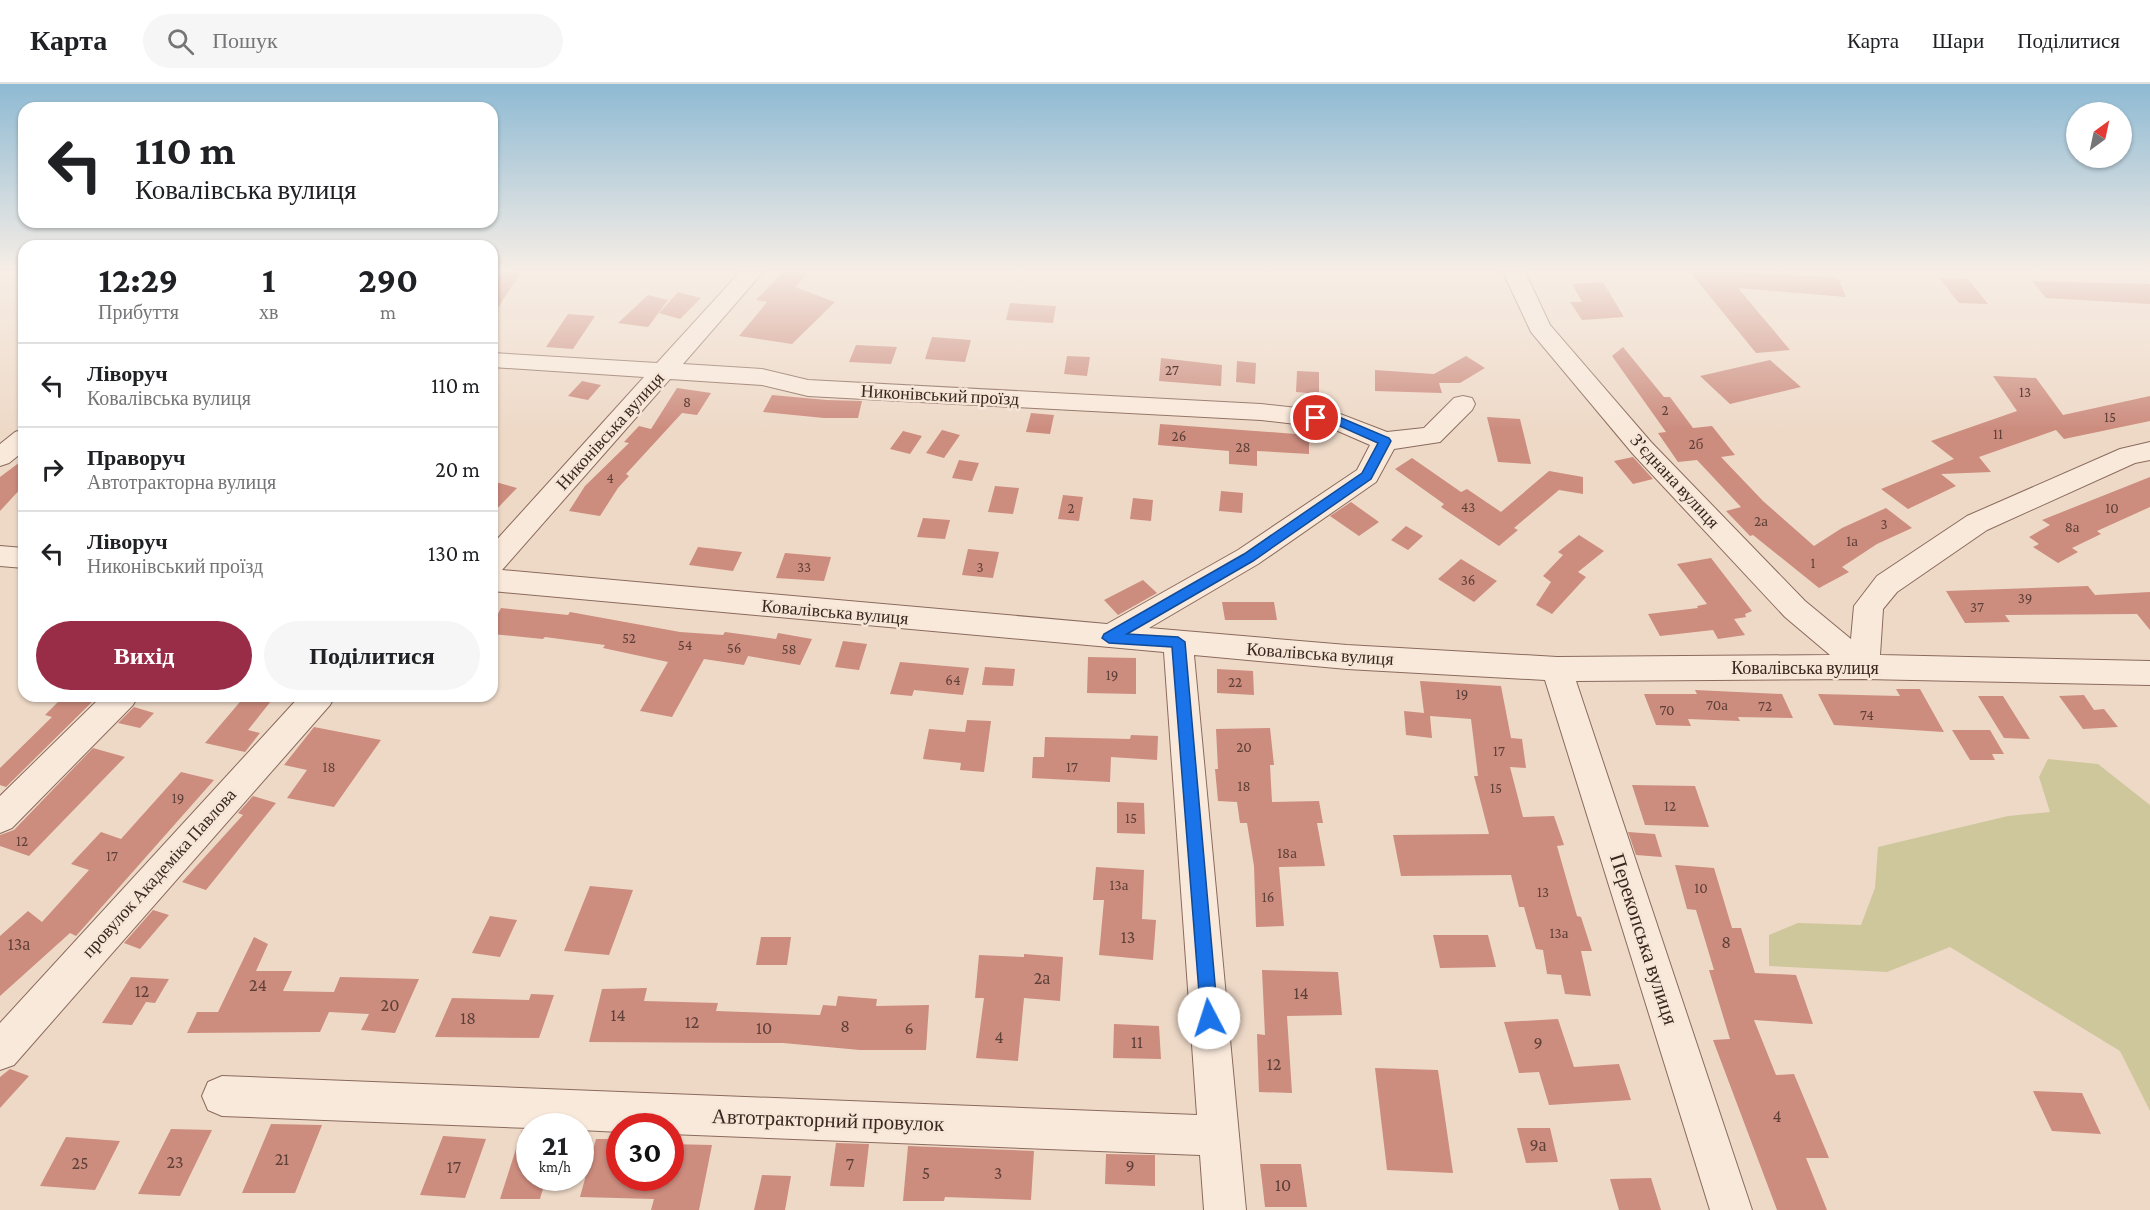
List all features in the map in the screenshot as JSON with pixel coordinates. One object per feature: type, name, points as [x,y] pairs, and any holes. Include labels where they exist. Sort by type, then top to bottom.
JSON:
[{"type":"street","name":"Никонівська вулиця","points":[[498,557],[705,325]]},
{"type":"street","name":"З’єднана вулиця","points":[[1538,325],[1642,448],[1795,609],[1864,667]]},
{"type":"street","name":"Никонівський проїзд","points":[[498,360],[665,369],[762,377],[808,388],[1293,415],[1335,420],[1385,441]]},
{"type":"street","points":[[1109,638],[1248,557],[1367,476],[1385,441],[1431,436],[1463,405]]},
{"type":"street","points":[[0,457],[18,443]]},
{"type":"street","points":[[1864,667],[1869,606],[1887,584],[1977,523],[2129,455],[2150,451]]},
{"type":"street","points":[[0,556],[18,558]]},
{"type":"street","name":"Ковалівська вулиця","points":[[498,581],[1109,638],[1347,657],[1557,669],[1864,667],[2150,674]]},
{"type":"street","points":[[1178,642],[1225,1210]]},
{"type":"street","name":"Перекопська вулиця","points":[[1557,669],[1731,1210]]},
{"type":"street","points":[[0,818],[116,702]]},
{"type":"street","name":"провулок Академіка Павлова","points":[[0,1051],[314,702]]},
{"type":"street","name":"Автотракторний провулок","points":[[222,1096],[1219,1136]]},
{"type":"shaded area","points":[[2048,759],[2098,764],[2150,805],[2150,1111],[2120,1051],[1950,947],[1887,972],[1769,966],[1769,935],[1798,923],[1861,925],[1875,888],[1878,847],[2008,816],[2050,812],[2039,777]]},
{"type":"building","points":[[561,325],[589,325],[573,349],[546,347]]},
{"type":"building","points":[[630,325],[650,325],[648,327]]},
{"type":"building","points":[[748,325],[812,325],[792,344],[739,336]]},
{"type":"building","points":[[1733,325],[1769,325],[1790,350],[1756,353]]},
{"type":"building","points":[[932,337],[971,340],[965,362],[925,359]]},
{"type":"building","points":[[856,345],[897,347],[891,364],[849,362]]},
{"type":"building","points":[[1623,347],[1664,397],[1670,397],[1693,428],[1712,426],[1735,455],[1721,457],[1763,501],[1814,546],[1842,528],[1886,508],[1912,528],[1877,544],[1842,567],[1849,572],[1819,588],[1753,535],[1750,536],[1726,511],[1741,507],[1697,460],[1678,462],[1658,433],[1666,432],[1612,356]]},
{"type":"building","points":[[1067,356],[1090,357],[1087,376],[1064,374]]},
{"type":"building","points":[[1466,356],[1485,368],[1460,383],[1439,383],[1442,393],[1375,391],[1375,370],[1434,374]]},
{"type":"building","points":[[1161,358],[1222,365],[1221,386],[1159,381]]},
{"type":"building","points":[[1770,360],[1801,387],[1730,404],[1700,376]]},
{"type":"building","points":[[1237,361],[1256,363],[1255,384],[1236,382]]},
{"type":"building","points":[[1297,371],[1319,372],[1319,394],[1296,392]]},
{"type":"building","points":[[1993,376],[2036,378],[2063,415],[2150,396],[2150,421],[2064,439],[2056,430],[1979,457],[1991,472],[1941,474],[1956,486],[1908,509],[1881,489],[1954,459],[1931,441],[2017,411]]},
{"type":"building","points":[[582,381],[601,385],[588,400],[568,396]]},
{"type":"building","points":[[677,388],[711,393],[697,415],[682,413],[626,474],[629,476],[618,488],[600,516],[569,511],[585,486],[629,443],[624,442],[639,426],[651,429]]},
{"type":"building","points":[[772,395],[862,401],[858,418],[824,418],[763,412]]},
{"type":"building","points":[[1031,413],[1054,415],[1050,434],[1026,432]]},
{"type":"building","points":[[1487,417],[1520,419],[1531,464],[1498,462]]},
{"type":"building","points":[[1160,424],[1309,435],[1309,454],[1257,451],[1257,466],[1229,464],[1229,451],[1158,445]]},
{"type":"building","points":[[942,430],[960,435],[944,458],[926,453]]},
{"type":"building","points":[[903,431],[922,436],[910,454],[890,449]]},
{"type":"building","points":[[1633,457],[1653,479],[1633,484],[1614,461]]},
{"type":"building","points":[[1412,458],[1461,492],[1467,489],[1501,512],[1549,471],[1583,477],[1583,494],[1559,490],[1514,528],[1518,530],[1499,546],[1441,507],[1444,504],[1395,469]]},
{"type":"building","points":[[959,460],[979,463],[972,481],[952,478]]},
{"type":"building","points":[[18,464],[18,492],[0,511],[0,477]]},
{"type":"building","points":[[2150,477],[2150,507],[2097,531],[2101,534],[2072,548],[2078,552],[2058,563],[2033,547],[2039,544],[2029,537],[2050,525],[2042,520]]},
{"type":"building","points":[[498,483],[517,488],[498,508]]},
{"type":"building","points":[[995,486],[1019,488],[1013,514],[988,512]]},
{"type":"building","points":[[1221,491],[1243,493],[1242,513],[1219,511]]},
{"type":"building","points":[[1063,495],[1083,497],[1079,521],[1058,519]]},
{"type":"building","points":[[1133,498],[1153,500],[1151,521],[1130,519]]},
{"type":"building","points":[[1351,502],[1379,522],[1359,536],[1330,516]]},
{"type":"building","points":[[923,518],[950,520],[945,539],[917,537]]},
{"type":"building","points":[[1406,526],[1423,536],[1408,550],[1391,540]]},
{"type":"building","points":[[1579,535],[1604,551],[1578,572],[1586,577],[1552,614],[1536,605],[1551,582],[1543,576],[1563,555],[1558,552]]},
{"type":"building","points":[[698,547],[742,552],[733,571],[689,565]]},
{"type":"building","points":[[968,549],[999,552],[993,578],[962,575]]},
{"type":"building","points":[[785,553],[831,557],[824,581],[776,578]]},
{"type":"building","points":[[1711,558],[1752,611],[1745,614],[1746,617],[1734,619],[1745,635],[1718,639],[1713,630],[1660,636],[1648,614],[1698,608],[1697,606],[1707,604],[1677,564]]},
{"type":"building","points":[[1461,559],[1497,581],[1474,602],[1438,579]]},
{"type":"building","points":[[1143,580],[1157,593],[1118,615],[1104,600]]},
{"type":"building","points":[[2088,586],[2095,595],[2150,592],[2150,630],[2137,614],[2005,615],[2010,622],[1965,623],[1946,591]]},
{"type":"building","points":[[1222,602],[1274,602],[1277,620],[1225,620]]},
{"type":"building","points":[[501,608],[568,615],[570,612],[680,632],[723,635],[725,632],[776,639],[778,633],[812,639],[800,665],[748,656],[744,665],[704,659],[672,717],[640,711],[668,662],[603,648],[605,645],[545,637],[543,639],[498,635],[498,614]]},
{"type":"building","points":[[843,641],[867,644],[859,670],[835,667]]},
{"type":"building","points":[[1088,657],[1136,658],[1136,694],[1087,693]]},
{"type":"building","points":[[900,662],[969,668],[963,695],[914,690],[912,696],[890,694]]},
{"type":"building","points":[[985,667],[1015,669],[1013,686],[982,685]]},
{"type":"building","points":[[1217,669],[1253,671],[1254,695],[1217,693]]},
{"type":"building","points":[[1420,681],[1501,686],[1511,738],[1522,739],[1526,768],[1510,767],[1523,817],[1554,816],[1564,845],[1557,846],[1577,916],[1581,917],[1592,951],[1581,951],[1591,996],[1565,994],[1561,975],[1547,974],[1543,950],[1536,949],[1524,907],[1519,907],[1511,875],[1401,876],[1393,835],[1489,834],[1474,776],[1478,776],[1471,719],[1430,716],[1432,738],[1406,735],[1404,711],[1424,713]]},
{"type":"building","points":[[1896,689],[1920,689],[1944,732],[1834,725],[1818,694],[1900,696]]},
{"type":"building","points":[[1695,690],[1782,694],[1793,718],[1738,717],[1740,721],[1688,719],[1691,726],[1656,725],[1644,694],[1697,694]]},
{"type":"building","points":[[2084,695],[2094,710],[2104,709],[2118,727],[2083,729],[2059,696]]},
{"type":"building","points":[[1978,696],[2003,696],[2030,739],[2004,738]]},
{"type":"building","points":[[58,702],[92,702],[6,787],[0,785],[0,768],[52,717],[45,715]]},
{"type":"building","points":[[240,702],[270,702],[248,730],[260,733],[245,752],[205,743]]},
{"type":"building","points":[[134,707],[154,713],[140,728],[118,723]]},
{"type":"building","points":[[967,720],[991,721],[984,772],[960,770],[961,763],[923,759],[929,729],[965,732]]},
{"type":"building","points":[[314,727],[381,740],[334,807],[287,798],[307,770],[284,765]]},
{"type":"building","points":[[1270,728],[1274,765],[1270,765],[1272,802],[1319,801],[1323,823],[1317,823],[1325,866],[1279,867],[1284,926],[1256,927],[1254,866],[1247,823],[1240,823],[1237,802],[1218,801],[1215,769],[1218,769],[1216,729]]},
{"type":"building","points":[[1952,730],[1990,730],[2004,754],[1992,754],[1995,760],[1970,760]]},
{"type":"building","points":[[1131,735],[1158,736],[1157,760],[1111,757],[1110,782],[1032,778],[1033,757],[1044,757],[1045,737],[1130,739]]},
{"type":"building","points":[[93,748],[125,757],[29,856],[0,846],[0,835],[14,830]]},
{"type":"building","points":[[181,772],[214,780],[76,936],[70,933],[0,996],[0,936],[28,911],[42,922],[89,870],[71,864],[101,832],[121,839]]},
{"type":"building","points":[[1632,785],[1695,786],[1709,827],[1645,825]]},
{"type":"building","points":[[253,796],[276,803],[206,890],[182,882],[243,815],[238,813]]},
{"type":"building","points":[[1117,802],[1144,803],[1145,834],[1117,833]]},
{"type":"building","points":[[1628,832],[1655,834],[1662,857],[1636,855]]},
{"type":"building","points":[[1675,865],[1714,868],[1732,928],[1741,928],[1755,973],[1796,975],[1813,1024],[1754,1020],[1776,1075],[1794,1074],[1829,1158],[1806,1158],[1827,1210],[1777,1210],[1713,1040],[1730,1039],[1709,970],[1714,970],[1696,910],[1687,909]]},
{"type":"building","points":[[1096,867],[1144,870],[1142,919],[1156,920],[1153,960],[1099,955],[1104,900],[1093,900]]},
{"type":"building","points":[[590,886],[633,890],[609,955],[564,951]]},
{"type":"building","points":[[153,910],[169,915],[140,949],[124,943]]},
{"type":"building","points":[[490,916],[517,920],[500,957],[472,953]]},
{"type":"building","points":[[1433,935],[1488,935],[1496,967],[1440,968]]},
{"type":"building","points":[[254,937],[268,944],[256,971],[292,971],[283,991],[334,992],[340,977],[419,979],[395,1033],[361,1030],[369,1014],[329,1012],[320,1032],[187,1033],[197,1012],[218,1012]]},
{"type":"building","points":[[761,937],[791,937],[787,965],[756,965]]},
{"type":"building","points":[[1024,954],[1063,957],[1060,1001],[1024,998],[1018,1061],[976,1058],[984,998],[975,998],[979,955],[1024,957]]},
{"type":"building","points":[[1262,970],[1338,972],[1342,1015],[1287,1016],[1292,1093],[1259,1092],[1257,1034],[1265,1035]]},
{"type":"building","points":[[131,977],[169,979],[155,1003],[146,1002],[132,1025],[102,1023]]},
{"type":"building","points":[[647,988],[644,1001],[718,1003],[716,1011],[820,1015],[823,1005],[836,1006],[838,996],[877,999],[876,1006],[929,1005],[926,1050],[860,1050],[783,1043],[589,1042],[602,989]]},
{"type":"building","points":[[531,994],[554,995],[539,1038],[435,1037],[452,998],[529,1000]]},
{"type":"building","points":[[1558,1019],[1574,1067],[1619,1064],[1631,1100],[1549,1105],[1539,1072],[1519,1073],[1504,1022]]},
{"type":"building","points":[[1114,1024],[1159,1026],[1161,1059],[1113,1058]]},
{"type":"building","points":[[1375,1068],[1438,1070],[1453,1173],[1387,1170]]},
{"type":"building","points":[[10,1069],[29,1076],[0,1108],[0,1077]]},
{"type":"building","points":[[2033,1091],[2082,1093],[2101,1134],[2052,1131]]},
{"type":"building","points":[[271,1124],[322,1125],[295,1193],[242,1193]]},
{"type":"building","points":[[1517,1128],[1550,1128],[1558,1162],[1526,1163]]},
{"type":"building","points":[[171,1129],[212,1130],[180,1196],[138,1194]]},
{"type":"building","points":[[443,1136],[486,1139],[465,1198],[420,1195]]},
{"type":"building","points":[[66,1137],[120,1141],[95,1190],[40,1186]]},
{"type":"building","points":[[596,1139],[606,1139],[606,1191],[684,1191],[684,1144],[712,1145],[699,1210],[651,1210],[654,1199],[580,1197],[582,1191],[594,1191]]},
{"type":"building","points":[[836,1143],[869,1144],[864,1187],[830,1186]]},
{"type":"building","points":[[908,1146],[1034,1151],[1031,1200],[945,1197],[944,1201],[903,1201]]},
{"type":"building","points":[[516,1149],[516,1191],[542,1191],[540,1199],[500,1199]]},
{"type":"building","points":[[1106,1154],[1155,1155],[1155,1186],[1105,1184]]},
{"type":"building","points":[[1260,1164],[1301,1164],[1307,1207],[1265,1207]]},
{"type":"building","points":[[762,1175],[791,1176],[785,1210],[754,1210]]},
{"type":"building","points":[[1651,1178],[1661,1210],[1619,1210],[1610,1179]]},
{"type":"route","points":[[1209,1018],[1178,642],[1109,638],[1248,557],[1367,476],[1385,441],[1335,420],[1316,418]]}]
